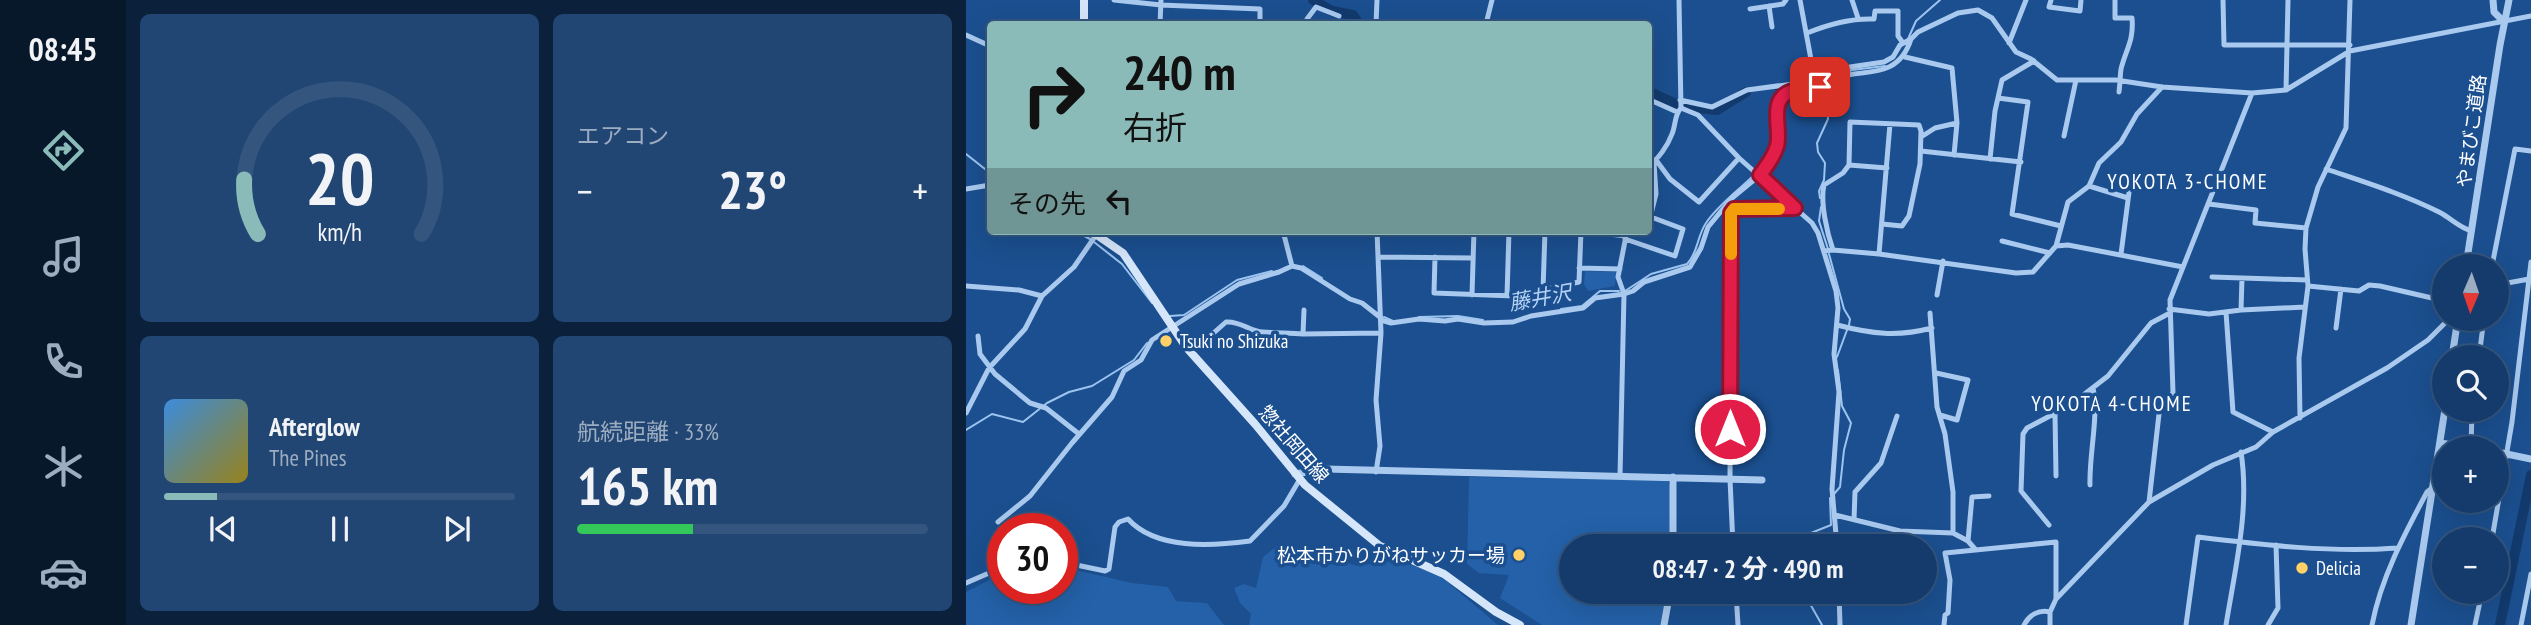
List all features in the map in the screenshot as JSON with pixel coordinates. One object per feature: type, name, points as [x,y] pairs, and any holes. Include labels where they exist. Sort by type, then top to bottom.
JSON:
[{"type":"main road","points":[[1084,0],[1084,21]]},
{"type":"main road","name":"惣社岡田線","points":[[1096,235],[1123,253],[1188,348],[1298,477],[1380,547],[1444,574],[1488,607],[1520,625]]},
{"type":"street","points":[[1114,0],[1260,9],[1260,21]]},
{"type":"street","points":[[1376,21],[1377,0]]},
{"type":"street","points":[[1487,21],[1492,0]]},
{"type":"street","points":[[1652,210],[1656,194],[1653,163],[1672,135],[1679,110],[1678,0]]},
{"type":"street","points":[[1750,9],[1783,4],[1786,0]]},
{"type":"street","points":[[1800,0],[1815,81]]},
{"type":"street","points":[[1852,0],[1858,18]]},
{"type":"street","points":[[1978,10],[1979,0]]},
{"type":"street","points":[[2009,43],[2026,0]]},
{"type":"street","points":[[2051,0],[2049,7],[2080,12],[2081,0]]},
{"type":"street","points":[[2115,0],[2115,18],[2132,18],[2133,31],[2119,92]]},
{"type":"street","points":[[2223,0],[2224,45],[2350,48],[2531,16]]},
{"type":"street","points":[[2286,90],[2288,0]]},
{"type":"street","points":[[2300,418],[2299,358],[2307,283],[2306,228],[2326,169],[2346,128],[2350,0]]},
{"type":"street","points":[[2493,0],[2494,12],[2504,22]]},
{"type":"street","name":"やまびこ道路","points":[[2468,254],[2509,0]]},
{"type":"street","points":[[1160,21],[1161,3]]},
{"type":"street","points":[[1769,6],[1772,27]]},
{"type":"street","points":[[1307,21],[1316,7],[1339,16]]},
{"type":"street","points":[[1807,33],[1830,23],[1858,18],[1874,19],[1875,11],[1898,10],[1898,36],[1903,44]]},
{"type":"street","points":[[1680,100],[1712,107],[1747,90],[1815,81],[1850,67],[1884,62],[1893,57],[1900,45],[1918,32],[1958,13],[1978,10],[1992,18],[2016,52],[2034,61],[2057,80],[2120,80],[2162,87],[2252,93],[2286,90],[2350,48]]},
{"type":"street","points":[[966,35],[987,45]]},
{"type":"street","points":[[1284,235],[1292,264],[1350,299],[1362,303],[1391,323],[1419,319],[1513,322],[1531,316],[1583,308],[1595,298],[1633,291],[1644,282],[1690,267],[1702,248],[1708,227],[1732,198],[1760,175],[1769,163],[1777,145],[1777,111],[1783,97],[1788,93],[1820,87],[1828,91],[1832,83],[1844,77],[1883,70],[1897,64],[1905,57],[1911,39]]},
{"type":"street","points":[[1905,57],[1952,68],[1957,123],[1954,155]]},
{"type":"street","points":[[1990,159],[2002,80],[2034,61]]},
{"type":"street","points":[[2064,136],[2076,80]]},
{"type":"street","points":[[1824,251],[1943,261],[2024,274],[2039,268],[2056,246],[2068,202],[2089,186],[2099,163],[2121,142],[2137,114],[2162,87]]},
{"type":"street","points":[[2149,502],[2159,414],[2161,407],[2173,393],[2170,300],[2252,93]]},
{"type":"street","points":[[1998,98],[2028,102],[2012,214],[2061,226]]},
{"type":"street","points":[[1652,101],[1698,115],[1739,158],[1812,223],[1824,251],[1836,291],[1834,354],[1839,392],[1832,489],[1836,534]]},
{"type":"street","points":[[1833,250],[1826,225],[1822,190],[1824,185],[1843,173],[1849,165],[1850,122],[1919,125],[1920,151],[1909,216],[1902,226],[1882,225]]},
{"type":"street","points":[[1921,136],[1935,128],[1957,123]]},
{"type":"street","points":[[1879,254],[1890,124]]},
{"type":"street","points":[[2494,254],[2515,149],[2531,151]]},
{"type":"street","points":[[1920,151],[2021,162]]},
{"type":"street","points":[[1653,163],[1699,202],[1739,158]]},
{"type":"street","points":[[1849,165],[1888,168]]},
{"type":"street","points":[[2326,169],[2377,186],[2442,213],[2459,226],[2472,231]]},
{"type":"street","points":[[2121,254],[2130,185]]},
{"type":"street","points":[[966,189],[987,186]]},
{"type":"street","points":[[2089,186],[2128,198]]},
{"type":"street","points":[[2208,205],[2256,210],[2255,223],[2306,228]]},
{"type":"street","points":[[1733,534],[1730,479],[1731,213],[1734,209],[1795,208]]},
{"type":"street","points":[[1619,476],[1623,291],[1618,277],[1627,235],[1675,256],[1683,229],[1652,219]]},
{"type":"street","points":[[966,413],[989,368],[1025,330],[1042,296],[1074,267],[1090,235]]},
{"type":"street","points":[[1376,472],[1380,446],[1376,400],[1381,333],[1377,235]]},
{"type":"street","points":[[1472,295],[1474,235]]},
{"type":"street","points":[[1507,296],[1508,235]]},
{"type":"street","points":[[1543,290],[1545,235]]},
{"type":"street","points":[[1435,257],[1434,293],[1507,296],[1579,282],[1582,235]]},
{"type":"street","points":[[2003,241],[2050,253]]},
{"type":"street","points":[[2056,246],[2068,245],[2183,267]]},
{"type":"street","points":[[1378,257],[1473,258]]},
{"type":"street","points":[[1937,295],[1943,261]]},
{"type":"street","points":[[2531,262],[2509,454],[2531,459]]},
{"type":"street","points":[[1009,513],[1030,496],[1112,397],[1124,370],[1141,360],[1152,340],[1238,284],[1279,272],[1292,264]]},
{"type":"street","points":[[1579,268],[1620,269]]},
{"type":"street","points":[[2212,277],[2307,283],[2359,291],[2369,285],[2380,286],[2432,297]]},
{"type":"street","points":[[2241,310],[2242,278]]},
{"type":"street","points":[[2510,283],[2529,279]]},
{"type":"street","points":[[966,286],[1019,290],[1042,296]]},
{"type":"street","points":[[2336,328],[2341,289]]},
{"type":"street","points":[[2049,525],[2019,485],[2023,434],[2027,428],[2055,413],[2109,376],[2151,323],[2170,311],[2209,314],[2305,307]]},
{"type":"street","points":[[1303,334],[1304,310]]},
{"type":"street","points":[[2226,312],[2232,412],[2273,432]]},
{"type":"street","points":[[1930,313],[1936,395],[1945,434],[1954,508],[1952,533]]},
{"type":"street","points":[[1188,348],[1209,337],[1226,323],[1242,324],[1261,332],[1381,333]]},
{"type":"street","points":[[1837,325],[1883,335],[1907,335],[1932,328]]},
{"type":"street","points":[[2050,625],[2050,612],[2056,599],[2149,502],[2190,477],[2256,447],[2273,432],[2404,357],[2437,331]]},
{"type":"street","points":[[978,336],[980,354],[989,368],[1030,403],[1046,408],[1079,434]]},
{"type":"street","points":[[1936,373],[1968,380],[1957,420],[1940,415]]},
{"type":"street","points":[[2090,485],[2089,457],[2094,433],[2093,388]]},
{"type":"street","points":[[2055,413],[2056,476]]},
{"type":"street","points":[[1854,520],[1855,492],[1881,463],[1896,416]]},
{"type":"street","points":[[2226,625],[2239,542],[2245,475],[2242,453]]},
{"type":"street","points":[[1078,567],[1105,571],[1108,569],[1115,527],[1119,522],[1128,519],[1133,525],[1149,533],[1187,544],[1250,541],[1284,506],[1298,477],[1325,469],[1762,481]]},
{"type":"street","points":[[1673,477],[1673,534]]},
{"type":"street","points":[[2371,625],[2377,599],[2398,548],[2427,492],[2432,488]]},
{"type":"street","points":[[2411,625],[2432,488]]},
{"type":"street","points":[[1968,541],[1972,497],[1989,496]]},
{"type":"street","points":[[1954,508],[1970,510]]},
{"type":"street","points":[[1835,514],[1899,531],[1952,533],[1968,541],[1975,549]]},
{"type":"street","points":[[2186,625],[2198,537],[2364,551],[2398,548]]},
{"type":"street","points":[[1944,625],[1945,615],[1948,613],[1950,580],[1945,553],[2056,542],[2056,599]]},
{"type":"street","points":[[2268,625],[2278,608],[2276,545]]},
{"type":"street","points":[[966,583],[987,574]]},
{"type":"street","points":[[2521,625],[2531,574]]},
{"type":"street","points":[[1664,625],[1668,604]]},
{"type":"street","points":[[1737,604],[1738,625]]},
{"type":"street","points":[[1839,604],[1840,625]]},
{"type":"street","points":[[2475,625],[2479,604]]},
{"type":"street","points":[[2024,625],[2027,619],[2038,612],[2050,612]]},
{"type":"shaded area","points":[[1585,271],[1616,272],[1615,286],[1588,291],[1584,284]]},
{"type":"shaded area","name":"松本市かりがねサッカー場","points":[[1469,477],[1666,480],[1670,485],[1670,534],[1559,534],[1559,604],[1664,604],[1660,625],[1542,625],[1500,598],[1509,575],[1479,573],[1467,564]]},
{"type":"shaded area","points":[[1277,546],[1294,546],[1357,566],[1392,561],[1418,567],[1439,575],[1498,625],[1249,625],[1251,614],[1240,603],[1234,588],[1244,584],[1256,588],[1263,557]]},
{"type":"shaded area","points":[[1078,571],[1132,583],[1168,587],[1176,601],[1207,603],[1224,625],[966,625],[966,592],[987,581],[987,604],[1078,604]]},
{"type":"waterway","points":[[1313,0],[1332,11],[1353,15],[1357,21]]},
{"type":"waterway","points":[[1908,39],[1916,21],[1940,0]]},
{"type":"waterway","points":[[1843,74],[1852,70],[1885,66]]},
{"type":"waterway","points":[[1825,88],[1825,84],[1832,80]]},
{"type":"waterway","points":[[1780,88],[1825,84]]},
{"type":"waterway","name":"藤井沢","points":[[1758,171],[1773,144],[1771,118],[1776,103],[1788,88]]},
{"type":"waterway","points":[[1688,107],[1717,110],[1746,92]]},
{"type":"waterway","points":[[1652,93],[1676,104]]},
{"type":"waterway","points":[[1820,198],[1825,163],[1818,152],[1817,143],[1828,119],[1826,93]]},
{"type":"waterway","name":"藤井沢","points":[[966,154],[987,171]]},
{"type":"waterway","name":"藤井沢","points":[[1625,291],[1651,274],[1687,264],[1711,216],[1754,175]]},
{"type":"waterway","points":[[1821,207],[1819,221],[1828,249]]},
{"type":"waterway","name":"藤井沢","points":[[1082,235],[1090,239]]},
{"type":"waterway","name":"藤井沢","points":[[1094,242],[1122,264],[1152,303]]},
{"type":"waterway","points":[[1829,254],[1844,309],[1850,319],[1849,325]]},
{"type":"waterway","name":"藤井沢","points":[[1303,266],[1322,278]]},
{"type":"waterway","name":"藤井沢","points":[[1170,316],[1184,315],[1237,280],[1272,271]]},
{"type":"waterway","name":"藤井沢","points":[[1561,309],[1582,306],[1600,291],[1619,291]]},
{"type":"waterway","name":"藤井沢","points":[[1419,317],[1458,316],[1483,320]]},
{"type":"waterway","name":"藤井沢","points":[[1384,317],[1393,321]]},
{"type":"waterway","points":[[1837,357],[1847,330]]},
{"type":"waterway","points":[[966,430],[992,414],[1023,422],[1047,403],[1069,392],[1092,386],[1134,360],[1147,343]]},
{"type":"waterway","points":[[1834,494],[1840,487],[1844,450],[1851,423],[1842,406],[1838,370]]},
{"type":"waterway","points":[[2500,625],[2531,475]]},
{"type":"waterway","points":[[1811,534],[1831,525],[1830,498]]},
{"type":"waterway","points":[[1810,604],[1822,625]]},
{"type":"slow traffic","points":[[1731,254],[1731,213],[1734,209],[1779,209]]},
{"type":"place","name":"Tsuki no Shizuka","points":[[1166,341]]},
{"type":"place","name":"松本市かりがねサッカー場","points":[[1519,555]]},
{"type":"place","name":"Delicia","points":[[2302,568]]},
{"type":"district","name":"YOKOTA 3-CHOME","points":[[2188,182]]},
{"type":"district","name":"YOKOTA 4-CHOME","points":[[2112,404]]},
{"type":"route","points":[[1730,429],[1731,213],[1734,209],[1795,208],[1760,175],[1777,145],[1777,111],[1783,97],[1791,91],[1820,87]]}]
